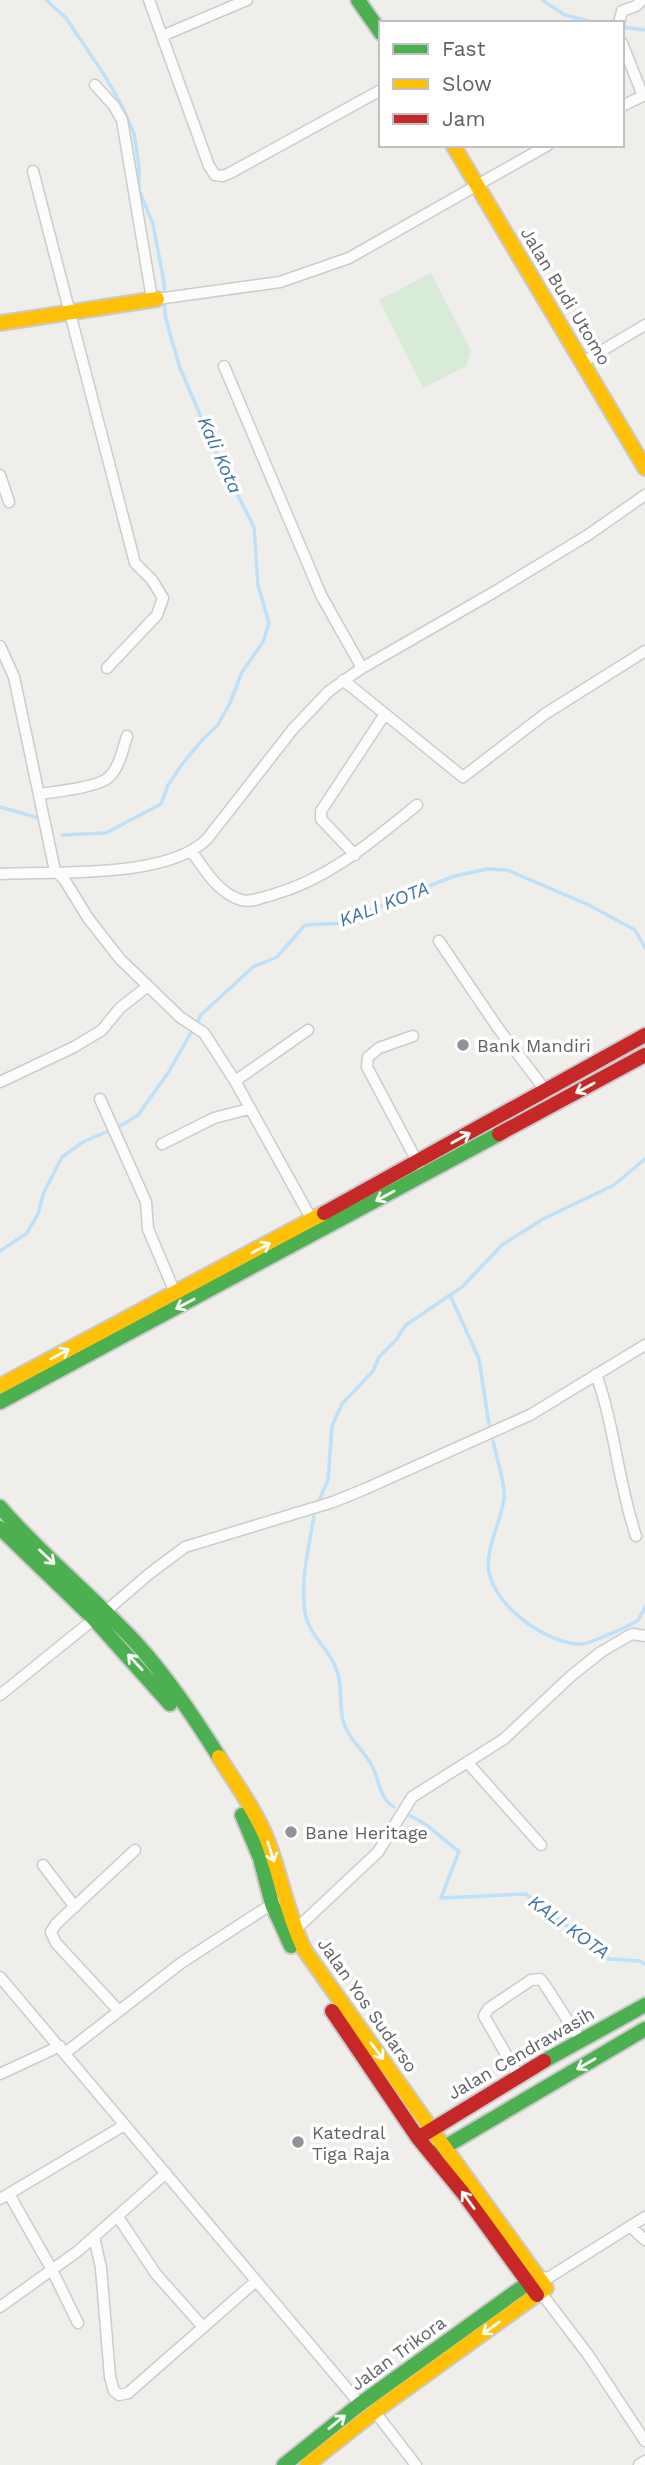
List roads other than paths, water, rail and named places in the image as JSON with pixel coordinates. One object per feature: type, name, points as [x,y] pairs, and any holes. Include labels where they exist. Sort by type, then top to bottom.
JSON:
[{"type":"main road","points":[[358,0],[379,30]]},
{"type":"main road","name":"Jalan Budi Utomo","points":[[454,147],[645,468]]},
{"type":"main road","points":[[0,323],[155,299]]},
{"type":"main road","points":[[0,1402],[421,1168],[546,1091],[645,1035]]},
{"type":"main road","points":[[0,1386],[312,1220],[645,1055]]},
{"type":"main road","name":"Jalan Yos Sudarso","points":[[0,1507],[100,1616]]},
{"type":"main road","name":"Jalan Yos Sudarso","points":[[0,1528],[156,1666],[222,1762],[265,1833],[279,1900],[297,1959],[418,2138],[439,2151]]},
{"type":"main road","name":"Jalan Yos Sudarso","points":[[279,1900],[305,1951],[432,2130],[439,2151],[540,2286]]},
{"type":"main road","name":"Jalan Cendrawasih","points":[[418,2138],[518,2075],[645,2004]]},
{"type":"main road","points":[[607,2025],[621,2044]]},
{"type":"main road","points":[[439,2151],[645,2029]]},
{"type":"main road","name":"Jalan Trikora","points":[[284,2465],[360,2404],[540,2286]]},
{"type":"main road","name":"Jalan Trikora","points":[[307,2465],[540,2286]]},
{"type":"street","points":[[149,0],[209,166],[215,175],[230,173],[379,91]]},
{"type":"street","points":[[162,36],[245,0]]},
{"type":"street","points":[[619,21],[622,10],[636,6],[642,0]]},
{"type":"street","points":[[624,48],[644,96],[624,105]]},
{"type":"street","points":[[95,85],[114,106],[122,121],[155,299],[280,282],[309,274],[359,253],[544,147]]},
{"type":"street","points":[[33,171],[135,563],[152,580],[163,598],[157,615],[107,668]]},
{"type":"street","points":[[583,362],[645,326]]},
{"type":"street","points":[[224,366],[321,595],[362,668]]},
{"type":"street","points":[[0,475],[9,502]]},
{"type":"street","points":[[0,874],[83,872],[146,865],[192,852],[207,839],[322,696],[362,668],[588,535],[645,495]]},
{"type":"street","points":[[0,646],[14,677],[55,871],[120,959],[180,1017],[198,1028],[235,1081],[312,1220]]},
{"type":"street","points":[[343,680],[463,777],[545,714],[645,651]]},
{"type":"street","points":[[355,855],[321,819],[321,811],[385,714]]},
{"type":"street","points":[[39,794],[72,789],[107,779],[113,772],[127,736]]},
{"type":"street","points":[[192,852],[220,887],[228,894],[246,901],[310,882],[355,855],[417,805]]},
{"type":"street","points":[[439,941],[498,1028],[546,1091]]},
{"type":"street","points":[[0,1082],[74,1047],[102,1030],[120,1008],[148,986]]},
{"type":"street","points":[[235,1081],[308,1030]]},
{"type":"street","points":[[412,1036],[379,1048],[368,1057],[367,1067],[421,1168]]},
{"type":"street","points":[[100,1098],[146,1202],[148,1228],[173,1288],[178,1292]]},
{"type":"street","points":[[162,1144],[214,1118],[249,1109]]},
{"type":"street","points":[[0,1695],[185,1547],[333,1502],[530,1415],[645,1345]]},
{"type":"street","points":[[596,1374],[608,1407],[620,1476],[636,1536]]},
{"type":"street","points":[[295,1930],[378,1852],[412,1797],[504,1739],[571,1676],[601,1652],[633,1634],[645,1636]]},
{"type":"street","points":[[467,1762],[541,1845]]},
{"type":"street","points":[[118,2010],[51,1936],[53,1928],[135,1850]]},
{"type":"street","points":[[43,1865],[75,1907]]},
{"type":"street","points":[[0,2074],[62,2050],[192,1956],[279,1900]]},
{"type":"street","points":[[0,1977],[360,2404]]},
{"type":"street","points":[[518,2075],[484,2016],[488,2009],[531,1980],[543,1982],[581,2041]]},
{"type":"street","points":[[78,2323],[52,2270],[5,2197],[123,2126]]},
{"type":"street","points":[[0,2307],[94,2237],[166,2173]]},
{"type":"street","points":[[118,2217],[156,2274],[203,2327]]},
{"type":"street","points":[[645,2217],[540,2286],[645,2441]]},
{"type":"street","points":[[630,2226],[645,2240]]},
{"type":"street","points":[[94,2237],[102,2268],[110,2377],[114,2390],[119,2395],[128,2393],[256,2281]]},
{"type":"street","points":[[374,2412],[416,2465]]},
{"type":"street","points":[[639,2465],[645,2461]]},
{"type":"waterway","name":"Kali Kota","points":[[46,0],[66,18],[105,76],[134,134],[139,190],[153,224],[164,283],[165,315],[172,341],[180,368],[216,452],[254,527],[258,585],[269,623],[263,642],[242,672],[230,703],[217,726],[183,763],[168,785],[161,804],[106,833],[62,835]]},
{"type":"waterway","name":"Kali Kota","points":[[542,0],[565,15],[588,21]]},
{"type":"waterway","name":"Kali Kota","points":[[624,27],[645,30]]},
{"type":"waterway","name":"KALI KOTA","points":[[0,807],[42,819]]},
{"type":"waterway","name":"KALI KOTA","points":[[0,1251],[27,1233],[62,1157],[83,1142],[138,1115],[168,1073],[201,1015],[253,967],[277,957],[305,925],[345,923],[400,897],[455,876],[487,869],[507,870],[589,905],[635,930],[645,948]]},
{"type":"waterway","name":"KALI KOTA","points":[[320,1498],[328,1480],[332,1426],[342,1404],[373,1371],[379,1357],[406,1325],[462,1287],[502,1245],[543,1219],[614,1185],[645,1159]]},
{"type":"waterway","points":[[450,1295],[479,1359],[489,1424]]},
{"type":"waterway","points":[[493,1441],[504,1493],[488,1563],[493,1585],[501,1598],[525,1622],[539,1631],[568,1643],[582,1644],[637,1621],[645,1607]]},
{"type":"waterway","name":"KALI KOTA","points":[[314,1516],[304,1576],[307,1620],[336,1668],[345,1727],[372,1766],[385,1799],[394,1807]]},
{"type":"waterway","name":"KALI KOTA","points":[[406,1814],[428,1826],[459,1851],[441,1898],[526,1894],[609,1959],[640,1961],[645,1964]]},
{"type":"place","name":"Bank Mandiri","points":[[463,1045]]},
{"type":"place","name":"Bane Heritage","points":[[291,1832]]},
{"type":"place","name":"Katedral Tiga Raja","points":[[298,2142]]}]
